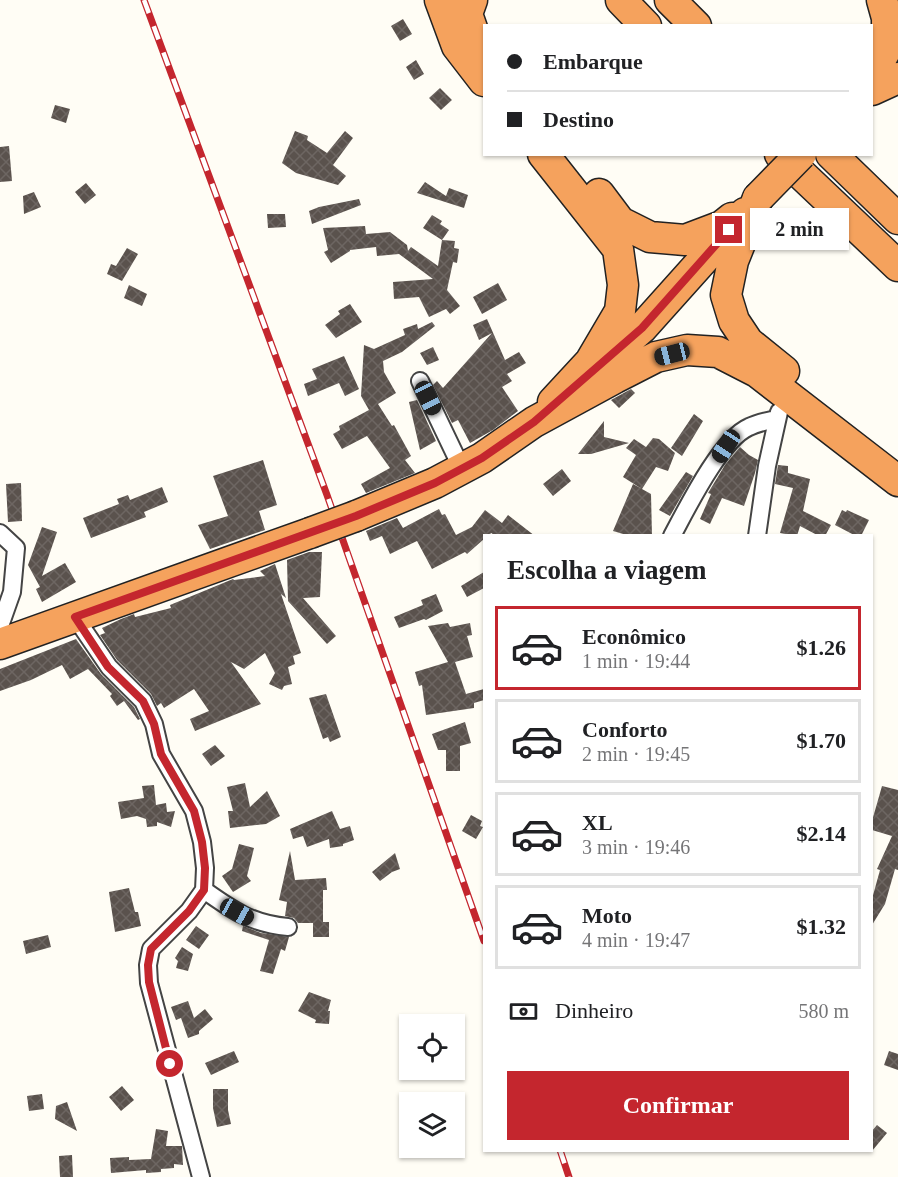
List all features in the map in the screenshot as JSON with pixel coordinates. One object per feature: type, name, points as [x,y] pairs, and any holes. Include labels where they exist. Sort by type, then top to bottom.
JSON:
[{"type":"highway","points":[[440,0],[457,46],[483,80]]},
{"type":"highway","points":[[472,0],[467,14],[476,40],[483,49]]},
{"type":"highway","points":[[621,0],[644,24]]},
{"type":"highway","points":[[670,0],[694,24]]},
{"type":"highway","points":[[873,72],[887,48],[887,18],[882,0]]},
{"type":"highway","points":[[873,82],[898,57]]},
{"type":"highway","points":[[873,90],[898,78]]},
{"type":"highway","points":[[534,422],[590,362],[620,311],[623,285],[618,249],[545,156]]},
{"type":"highway","points":[[569,156],[620,222],[650,237],[685,240],[722,226],[758,198]]},
{"type":"highway","points":[[782,156],[898,266]]},
{"type":"highway","points":[[0,644],[356,516],[435,483],[482,458],[534,422],[642,328],[758,198],[799,156]]},
{"type":"highway","points":[[833,156],[898,219]]},
{"type":"highway","points":[[758,198],[733,261],[726,295],[735,321],[748,342],[898,459]]},
{"type":"highway","points":[[534,422],[656,357],[687,350],[717,352],[757,372],[781,407],[898,481]]},
{"type":"street","points":[[420,381],[462,469]]},
{"type":"street","points":[[673,534],[691,500],[726,446],[747,427],[781,407]]},
{"type":"street","points":[[758,534],[767,466],[781,407]]},
{"type":"street","points":[[0,533],[16,548],[12,592],[0,627]]},
{"type":"street","points":[[75,617],[108,667],[143,701],[154,724],[161,754],[194,811],[202,842],[205,868],[204,890],[189,911],[151,949],[148,965],[149,982],[201,1177]]},
{"type":"street","points":[[204,890],[249,918],[268,925],[288,927]]},
{"type":"building","points":[[403,19],[412,34],[400,41],[391,26]]},
{"type":"building","points":[[416,60],[424,74],[414,80],[406,67]]},
{"type":"building","points":[[440,88],[452,100],[441,110],[429,98]]},
{"type":"building","points":[[55,105],[70,109],[66,123],[51,118]]},
{"type":"building","points":[[295,131],[308,136],[307,140],[327,153],[345,131],[353,138],[333,165],[346,176],[338,185],[296,173],[282,163]]},
{"type":"building","points":[[9,146],[12,181],[0,182],[0,147]]},
{"type":"building","points":[[425,182],[446,196],[449,188],[468,195],[464,208],[417,193]]},
{"type":"building","points":[[86,183],[96,195],[85,204],[75,192]]},
{"type":"building","points":[[34,192],[41,207],[24,214],[23,196]]},
{"type":"building","points":[[359,199],[361,205],[312,224],[309,211]]},
{"type":"building","points":[[267,214],[285,214],[286,227],[268,228]]},
{"type":"building","points":[[432,215],[442,221],[440,224],[449,230],[442,240],[423,228]]},
{"type":"building","points":[[365,226],[366,234],[390,232],[407,245],[408,251],[411,247],[438,266],[442,240],[455,241],[454,248],[459,249],[457,263],[453,262],[447,290],[460,306],[450,314],[446,309],[429,317],[419,297],[394,299],[393,282],[433,279],[399,254],[377,256],[376,247],[350,250],[331,263],[324,252],[328,250],[323,228]]},
{"type":"building","points":[[127,248],[138,254],[122,281],[107,274],[111,264],[116,266]]},
{"type":"building","points":[[498,283],[507,300],[482,314],[473,297]]},
{"type":"building","points":[[129,285],[147,294],[142,306],[124,298]]},
{"type":"building","points":[[350,304],[362,322],[336,338],[325,325],[340,314],[338,311]]},
{"type":"building","points":[[487,319],[505,360],[519,352],[526,363],[507,374],[512,381],[502,387],[518,411],[493,430],[470,443],[458,420],[452,423],[433,385],[437,381],[443,388],[492,333],[479,340],[473,325]]},
{"type":"building","points":[[432,322],[435,326],[402,352],[383,361],[384,372],[396,393],[378,404],[392,426],[394,425],[411,456],[405,460],[415,473],[366,493],[361,484],[390,468],[367,436],[342,449],[333,434],[340,430],[339,426],[369,410],[361,396],[364,345],[374,349],[405,335],[403,329],[417,324],[418,329]]},
{"type":"building","points":[[433,347],[439,360],[427,365],[420,353]]},
{"type":"building","points":[[344,356],[359,389],[345,396],[339,383],[308,396],[304,384],[317,379],[312,369]]},
{"type":"building","points":[[631,389],[635,393],[619,408],[611,400]]},
{"type":"building","points":[[417,400],[436,441],[420,450],[409,402]]},
{"type":"building","points":[[694,414],[703,421],[682,456],[671,448]]},
{"type":"building","points":[[604,421],[604,437],[629,443],[591,454],[578,454]]},
{"type":"building","points":[[653,438],[659,439],[675,453],[668,471],[656,467],[642,489],[623,477],[636,455],[626,448],[634,439],[646,447]]},
{"type":"building","points":[[740,447],[758,460],[744,506],[722,498],[710,524],[700,519],[711,494],[708,493],[725,465]]},
{"type":"building","points":[[263,460],[277,505],[259,511],[265,530],[210,549],[198,525],[228,516],[213,476]]},
{"type":"building","points":[[778,465],[788,466],[788,473],[810,479],[803,511],[831,525],[826,534],[815,534],[800,526],[798,534],[780,533],[793,488],[775,484]]},
{"type":"building","points":[[562,469],[571,481],[553,496],[543,484]]},
{"type":"building","points":[[686,472],[693,476],[670,516],[659,510]]},
{"type":"building","points":[[21,483],[22,521],[8,522],[6,484]]},
{"type":"building","points":[[633,484],[651,494],[652,534],[623,534],[613,531]]},
{"type":"building","points":[[162,487],[168,502],[144,512],[146,517],[91,538],[83,518],[119,504],[117,499],[128,495],[130,500]]},
{"type":"building","points":[[439,509],[442,515],[445,514],[456,535],[472,527],[485,510],[502,523],[508,515],[532,534],[483,534],[483,540],[467,554],[465,552],[432,569],[417,541],[390,554],[382,536],[370,541],[366,531],[397,518],[403,528]]},
{"type":"building","points":[[842,510],[869,520],[862,534],[852,534],[835,525]]},
{"type":"building","points":[[42,527],[57,532],[42,576],[65,563],[76,582],[42,602],[36,589],[40,587],[28,565]]},
{"type":"building","points":[[309,552],[322,552],[320,597],[303,598],[336,636],[327,644],[288,601],[287,560]]},
{"type":"building","points":[[275,564],[286,598],[281,594],[301,653],[293,656],[295,664],[288,667],[292,684],[284,686],[282,690],[269,684],[275,673],[265,653],[244,669],[231,662],[261,704],[195,731],[190,719],[209,711],[194,689],[164,708],[161,703],[157,706],[151,694],[117,660],[100,635],[105,633],[102,628],[134,614],[135,617],[171,608],[170,605],[233,579],[265,576],[260,571]]},
{"type":"building","points":[[483,573],[483,589],[467,597],[461,586]]},
{"type":"building","points":[[436,594],[443,611],[426,620],[399,628],[394,617],[423,605],[421,600]]},
{"type":"building","points":[[448,623],[450,627],[470,623],[472,635],[467,636],[473,657],[455,662],[466,694],[483,689],[483,700],[474,703],[474,708],[426,715],[422,685],[419,686],[415,672],[448,662],[428,626]]},
{"type":"building","points":[[76,639],[101,674],[134,707],[140,719],[138,720],[124,701],[117,706],[110,696],[112,694],[88,669],[70,679],[62,665],[31,680],[0,691],[0,669]]},
{"type":"building","points":[[326,694],[341,737],[330,742],[328,737],[323,739],[309,698]]},
{"type":"building","points":[[465,722],[471,743],[460,746],[460,771],[446,771],[446,750],[438,750],[432,734]]},
{"type":"building","points":[[215,745],[225,756],[211,766],[202,754]]},
{"type":"building","points":[[245,783],[250,807],[267,791],[280,816],[266,824],[230,828],[228,811],[233,811],[227,787]]},
{"type":"building","points":[[154,785],[156,805],[166,803],[167,812],[175,811],[171,827],[157,822],[157,826],[147,827],[146,819],[137,816],[121,819],[118,802],[144,798],[142,786]]},
{"type":"building","points":[[882,786],[898,790],[898,870],[895,869],[885,904],[873,923],[873,895],[880,870],[877,869],[892,836],[873,830],[873,818]]},
{"type":"building","points":[[332,811],[340,829],[350,826],[354,840],[343,846],[330,848],[329,839],[307,847],[303,836],[293,839],[290,829]]},
{"type":"building","points":[[471,815],[482,821],[480,826],[483,827],[476,839],[462,831]]},
{"type":"building","points":[[239,844],[254,848],[247,876],[251,881],[233,892],[222,876],[232,869]]},
{"type":"building","points":[[290,851],[295,880],[326,878],[327,890],[323,890],[323,922],[329,922],[329,937],[313,937],[313,923],[298,923],[294,918],[285,916],[287,902],[279,900]]},
{"type":"building","points":[[395,853],[400,869],[380,881],[372,872]]},
{"type":"building","points":[[129,888],[141,926],[115,932],[109,892]]},
{"type":"building","points":[[196,926],[209,935],[199,949],[186,940]]},
{"type":"building","points":[[243,926],[261,933],[289,937],[285,951],[281,949],[273,974],[260,971],[269,940],[242,931]]},
{"type":"building","points":[[48,935],[51,947],[26,954],[23,941]]},
{"type":"building","points":[[182,947],[193,954],[188,971],[176,968],[178,961],[175,958]]},
{"type":"building","points":[[309,992],[331,1000],[328,1011],[330,1011],[329,1024],[315,1023],[316,1020],[298,1011]]},
{"type":"building","points":[[188,1001],[194,1018],[205,1009],[213,1019],[199,1031],[199,1034],[188,1038],[181,1018],[176,1020],[171,1007]]},
{"type":"building","points":[[234,1051],[239,1062],[211,1075],[205,1063]]},
{"type":"building","points":[[889,1051],[898,1054],[898,1070],[884,1065]]},
{"type":"building","points":[[122,1086],[134,1100],[121,1111],[109,1097]]},
{"type":"building","points":[[213,1089],[228,1089],[231,1124],[217,1127],[213,1108]]},
{"type":"building","points":[[42,1094],[44,1109],[29,1111],[27,1096]]},
{"type":"building","points":[[67,1102],[77,1131],[55,1119],[56,1106]]},
{"type":"building","points":[[877,1125],[887,1133],[873,1150],[873,1130]]},
{"type":"building","points":[[156,1129],[168,1131],[166,1146],[182,1146],[183,1165],[174,1164],[174,1168],[161,1169],[161,1172],[146,1173],[146,1170],[111,1173],[110,1158],[151,1159]]},
{"type":"building","points":[[72,1155],[73,1177],[60,1177],[59,1156]]},
{"type":"railway","points":[[144,0],[327,495],[483,938]]},
{"type":"railway","points":[[561,1152],[569,1177]]},
{"type":"route","points":[[170,1064],[149,982],[148,965],[151,949],[189,911],[204,890],[205,868],[202,842],[194,811],[161,754],[154,724],[143,701],[108,667],[75,617],[356,516],[435,483],[482,458],[534,422],[642,328],[729,230]]}]
